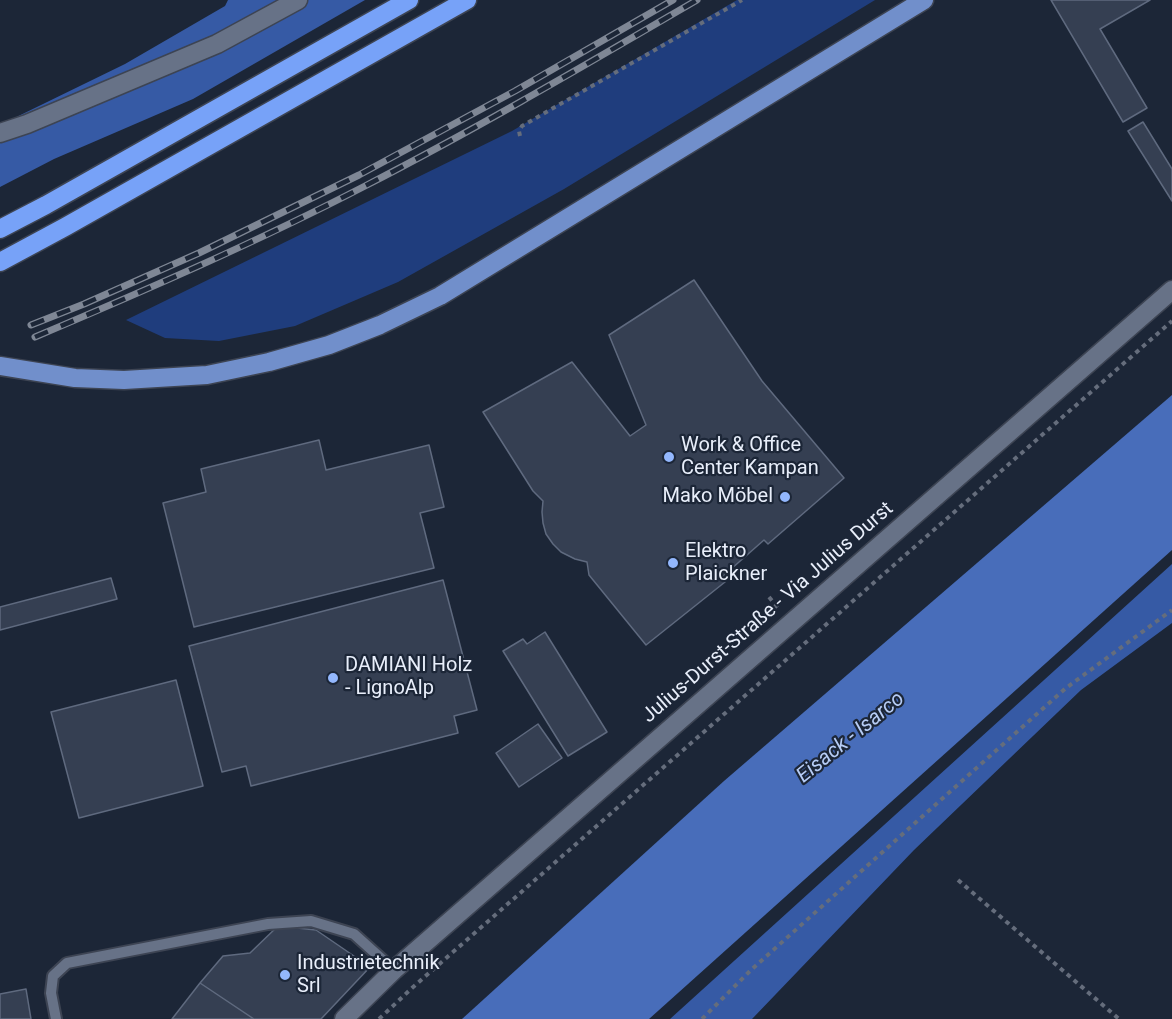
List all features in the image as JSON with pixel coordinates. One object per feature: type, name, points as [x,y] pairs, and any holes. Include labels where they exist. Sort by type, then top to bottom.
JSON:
[{"type":"highway","points":[[0,229],[409,0]]},
{"type":"highway","points":[[0,262],[467,0]]},
{"type":"main road","points":[[0,366],[75,378],[124,380],[207,375],[269,362],[329,345],[380,325],[440,296],[924,0]]},
{"type":"street","points":[[0,133],[38,120],[217,44],[298,0]]},
{"type":"street","name":"Julius-Durst-Straße - Via Julius Durst","points":[[344,1019],[394,970],[1172,290]]},
{"type":"lane","points":[[56,1019],[51,993],[53,976],[67,963],[268,924],[311,921],[354,934],[394,970]]},
{"type":"path","points":[[520,136],[519,131],[522,126],[742,0]]},
{"type":"path","points":[[379,1019],[1172,321]]},
{"type":"path","points":[[702,1019],[752,969],[1066,688],[1172,610]]},
{"type":"path","points":[[958,880],[1119,1019]]},
{"type":"shaded area","points":[[228,0],[365,0],[193,99],[54,159],[0,187],[0,125],[125,64],[225,6]]},
{"type":"shaded area","points":[[737,0],[875,0],[564,189],[398,282],[295,326],[219,341],[165,338],[126,320],[512,131]]},
{"type":"shaded area","points":[[1172,564],[1172,623],[1081,690],[914,850],[752,1019],[670,1019]]},
{"type":"water","name":"Eisack - Isarco","points":[[1172,395],[1172,550],[649,1019],[462,1019],[724,781]]},
{"type":"building","points":[[1051,0],[1150,0],[1100,29],[1147,108],[1123,122]]},
{"type":"building","points":[[1143,122],[1172,169],[1172,201],[1128,131]]},
{"type":"building","name":"Work & Office Center Kampan","points":[[694,280],[762,381],[844,478],[768,544],[764,540],[722,577],[725,582],[646,645],[589,575],[587,562],[561,552],[546,534],[542,512],[543,501],[533,491],[483,412],[572,362],[630,436],[646,425],[609,335]]},
{"type":"building","points":[[319,440],[326,470],[429,445],[444,507],[420,513],[434,568],[194,627],[163,503],[206,492],[201,469]]},
{"type":"building","points":[[111,578],[117,599],[0,630],[0,607]]},
{"type":"building","name":"DAMIANI Holz - LignoAlp","points":[[443,580],[477,710],[454,716],[458,733],[251,786],[246,766],[222,772],[189,646]]},
{"type":"building","points":[[545,632],[607,732],[568,756],[503,651],[523,639],[527,644]]},
{"type":"building","points":[[176,680],[203,786],[79,818],[51,712]]},
{"type":"building","points":[[538,724],[562,758],[519,787],[496,753]]},
{"type":"building","name":"Industrietechnik Srl","points":[[278,926],[316,930],[370,967],[321,1019],[254,1019],[200,983],[223,956],[250,953]]},
{"type":"building","points":[[200,983],[254,1019],[172,1019]]},
{"type":"building","points":[[26,989],[31,1019],[0,1019],[0,994]]},
{"type":"railway","points":[[31,325],[199,253],[359,175],[515,91],[673,0]]},
{"type":"railway","points":[[35,337],[160,283],[324,207],[491,119],[697,0]]},
{"type":"place","name":"Work & Office Center Kampan","points":[[669,457]]},
{"type":"place","name":"Mako Möbel","points":[[785,497]]},
{"type":"place","name":"Elektro Plaickner","points":[[673,563]]},
{"type":"place","name":"DAMIANI Holz - LignoAlp","points":[[333,678]]},
{"type":"place","name":"Industrietechnik Srl","points":[[285,975]]}]
